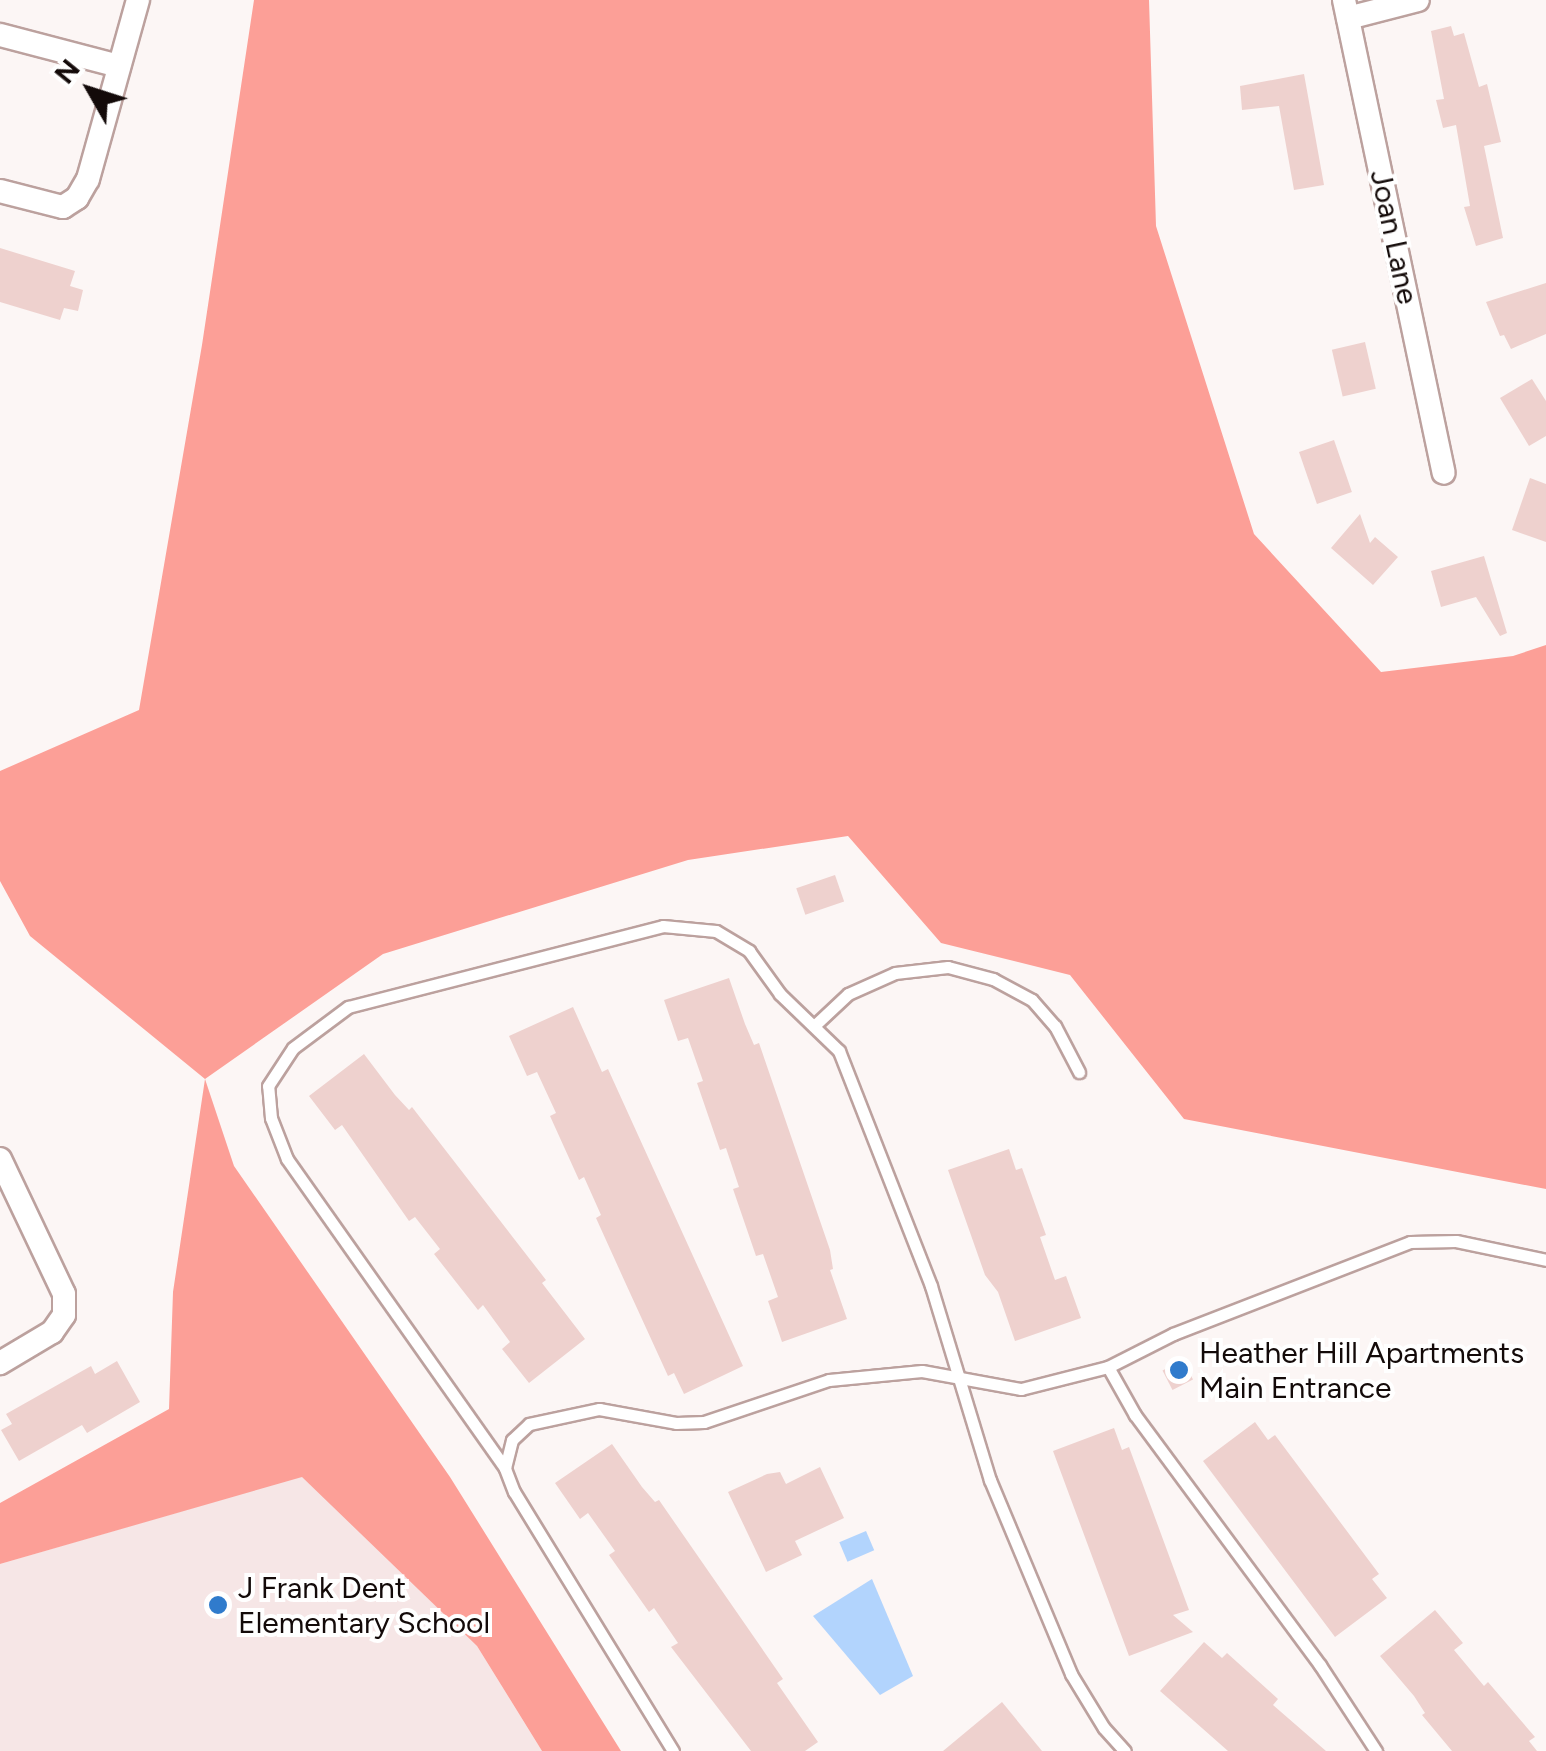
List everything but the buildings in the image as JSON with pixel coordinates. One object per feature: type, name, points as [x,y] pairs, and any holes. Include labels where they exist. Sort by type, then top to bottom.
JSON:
[{"type":"street","points":[[0,191],[63,207],[77,198],[88,178],[138,0]]},
{"type":"street","points":[[1346,9],[1418,0]]},
{"type":"street","name":"Joan Lane","points":[[1346,9],[1444,474]]},
{"type":"street","points":[[0,35],[120,66]]},
{"type":"street","points":[[0,1159],[64,1294],[64,1314],[52,1332],[0,1362]]},
{"type":"lane","points":[[673,1751],[514,1492],[506,1468],[287,1159],[268,1102],[268,1086],[304,1037],[348,1008],[663,926],[696,927],[734,939],[780,994],[839,1051],[931,1286],[990,1480],[1072,1674],[1104,1728],[1125,1751]]},
{"type":"lane","points":[[815,1025],[848,994],[894,973],[948,967],[994,979],[1032,1000],[1055,1026],[1079,1072]]},
{"type":"lane","points":[[506,1468],[512,1440],[529,1424],[599,1408],[676,1423],[704,1422],[829,1380],[922,1371],[958,1374],[1021,1390],[1108,1367],[1173,1334],[1410,1242],[1456,1241],[1546,1260]]},
{"type":"lane","points":[[1108,1367],[1135,1416],[1320,1665],[1376,1751]]},
{"type":"shaded area","points":[[254,0],[1149,0],[1156,226],[1254,534],[1381,672],[1513,656],[1546,645],[1546,1189],[1184,1119],[1070,975],[941,943],[848,836],[688,860],[383,954],[205,1079],[30,936],[0,881],[0,771],[139,710],[202,345]]},
{"type":"shaded area","points":[[205,1079],[234,1166],[450,1477],[621,1751],[542,1751],[477,1646],[302,1477],[0,1564],[0,1503],[169,1409],[173,1292]]},
{"type":"shaded area","name":"J Frank Dent Elementary School","points":[[302,1476],[477,1646],[542,1751],[0,1751],[0,1564]]},
{"type":"water","points":[[866,1531],[874,1550],[848,1562],[839,1542]]},
{"type":"water","points":[[872,1579],[913,1676],[880,1695],[813,1616]]},
{"type":"place","name":"Heather Hill Apartments Main Entrance","points":[[1179,1370]]},
{"type":"place","name":"J Frank Dent Elementary School","points":[[218,1605]]}]
